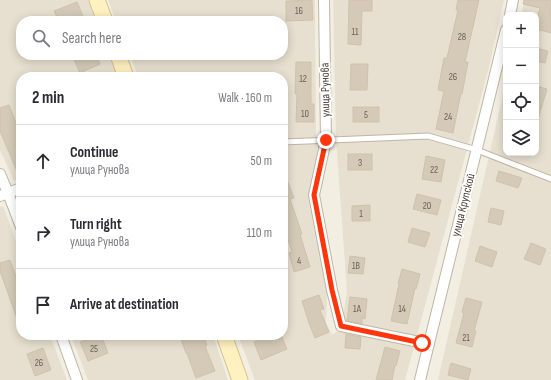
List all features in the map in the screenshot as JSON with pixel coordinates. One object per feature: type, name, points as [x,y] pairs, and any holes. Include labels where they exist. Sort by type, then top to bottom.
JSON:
[{"type":"main road","points":[[96,0],[103,16]]},
{"type":"main road","points":[[120,60],[124,72]]},
{"type":"main road","points":[[226,340],[240,380]]},
{"type":"street","name":"улица Рунова","points":[[324,0],[326,140],[314,195],[332,290],[341,326],[429,344]]},
{"type":"street","points":[[511,12],[513,0]]},
{"type":"street","name":"улица Крупской","points":[[420,380],[503,42]]},
{"type":"street","points":[[0,174],[4,195],[16,218]]},
{"type":"street","points":[[4,195],[16,190]]},
{"type":"street","points":[[63,340],[77,380]]},
{"type":"lane","points":[[288,142],[428,136],[477,150],[551,179]]},
{"type":"shaded area","points":[[0,0],[88,0],[94,16],[16,16],[16,60],[112,60],[116,72],[16,72],[16,180],[14,181],[0,150]]},
{"type":"shaded area","points":[[108,0],[315,0],[316,140],[327,293],[326,323],[332,335],[341,329],[347,292],[336,139],[333,0],[504,0],[488,71],[405,380],[255,380],[240,340],[288,340],[288,72],[136,72],[132,60],[288,60],[288,16],[114,16]]},
{"type":"shaded area","points":[[525,0],[551,0],[551,380],[438,380],[503,94],[503,156],[539,156],[539,12],[522,12]]},
{"type":"shaded area","points":[[3,206],[16,241],[16,340],[52,340],[67,380],[0,380],[0,207]]},
{"type":"shaded area","points":[[73,340],[215,340],[228,380],[88,380]]},
{"type":"building","points":[[312,0],[313,20],[288,21],[288,16],[286,16],[286,1]]},
{"type":"building","points":[[349,0],[372,0],[372,11],[362,11],[361,45],[348,44]]},
{"type":"building","points":[[458,0],[479,0],[465,62],[468,62],[453,133],[436,129],[444,91],[438,90],[444,58],[447,58],[458,10],[456,10]]},
{"type":"building","points":[[524,0],[551,0],[551,33],[539,30],[540,8],[523,4]]},
{"type":"building","points":[[77,2],[83,16],[56,16],[54,11]]},
{"type":"building","points":[[539,49],[548,51],[545,63],[539,62]]},
{"type":"building","points":[[74,60],[98,60],[100,64],[80,72]]},
{"type":"building","points":[[296,62],[311,62],[311,104],[314,104],[314,122],[296,122]]},
{"type":"building","points":[[351,64],[368,64],[367,90],[350,90]]},
{"type":"building","points":[[539,87],[547,89],[539,116]]},
{"type":"building","points":[[9,105],[16,123],[16,169],[0,131],[0,108]]},
{"type":"building","points":[[353,107],[379,107],[379,122],[353,122]]},
{"type":"building","points":[[348,154],[372,154],[372,170],[348,170]]},
{"type":"building","points":[[426,156],[445,160],[441,182],[422,179]]},
{"type":"building","points":[[499,171],[522,178],[518,188],[496,181]]},
{"type":"building","points":[[288,182],[294,198],[290,199],[302,234],[300,234],[310,267],[294,272],[289,253],[292,252],[288,240]]},
{"type":"building","points":[[417,194],[441,200],[437,215],[413,209]]},
{"type":"building","points":[[370,205],[370,221],[352,221],[352,206]]},
{"type":"building","points":[[491,208],[504,211],[501,225],[488,222]]},
{"type":"building","points":[[412,228],[430,233],[425,247],[408,242]]},
{"type":"building","points":[[531,243],[546,249],[540,265],[524,259]]},
{"type":"building","points":[[480,246],[497,252],[492,267],[475,261]]},
{"type":"building","points":[[350,256],[365,258],[363,274],[348,273]]},
{"type":"building","points":[[10,260],[16,276],[16,316],[0,271],[0,263]]},
{"type":"building","points":[[402,269],[420,274],[416,289],[415,288],[407,324],[391,321]]},
{"type":"building","points":[[319,295],[324,309],[320,310],[329,332],[315,338],[302,301]]},
{"type":"building","points":[[350,297],[367,299],[365,319],[362,318],[362,324],[347,321]]},
{"type":"building","points":[[466,298],[482,302],[474,331],[476,331],[472,347],[456,343],[464,313],[462,312]]},
{"type":"building","points":[[346,334],[361,337],[360,349],[345,348]]},
{"type":"building","points":[[85,340],[103,340],[108,353],[88,361],[80,342]]},
{"type":"building","points":[[181,340],[205,340],[207,345],[205,346],[215,371],[196,378]]},
{"type":"building","points":[[259,340],[283,340],[287,349],[261,360],[254,342]]},
{"type":"building","points":[[385,347],[400,351],[396,366],[395,365],[392,380],[376,380]]},
{"type":"building","points":[[43,348],[51,370],[35,376],[27,354]]},
{"type":"building","points":[[451,363],[471,369],[468,380],[448,375]]},
{"type":"route","points":[[326,140],[314,195],[332,290],[341,326],[422,343]]}]
